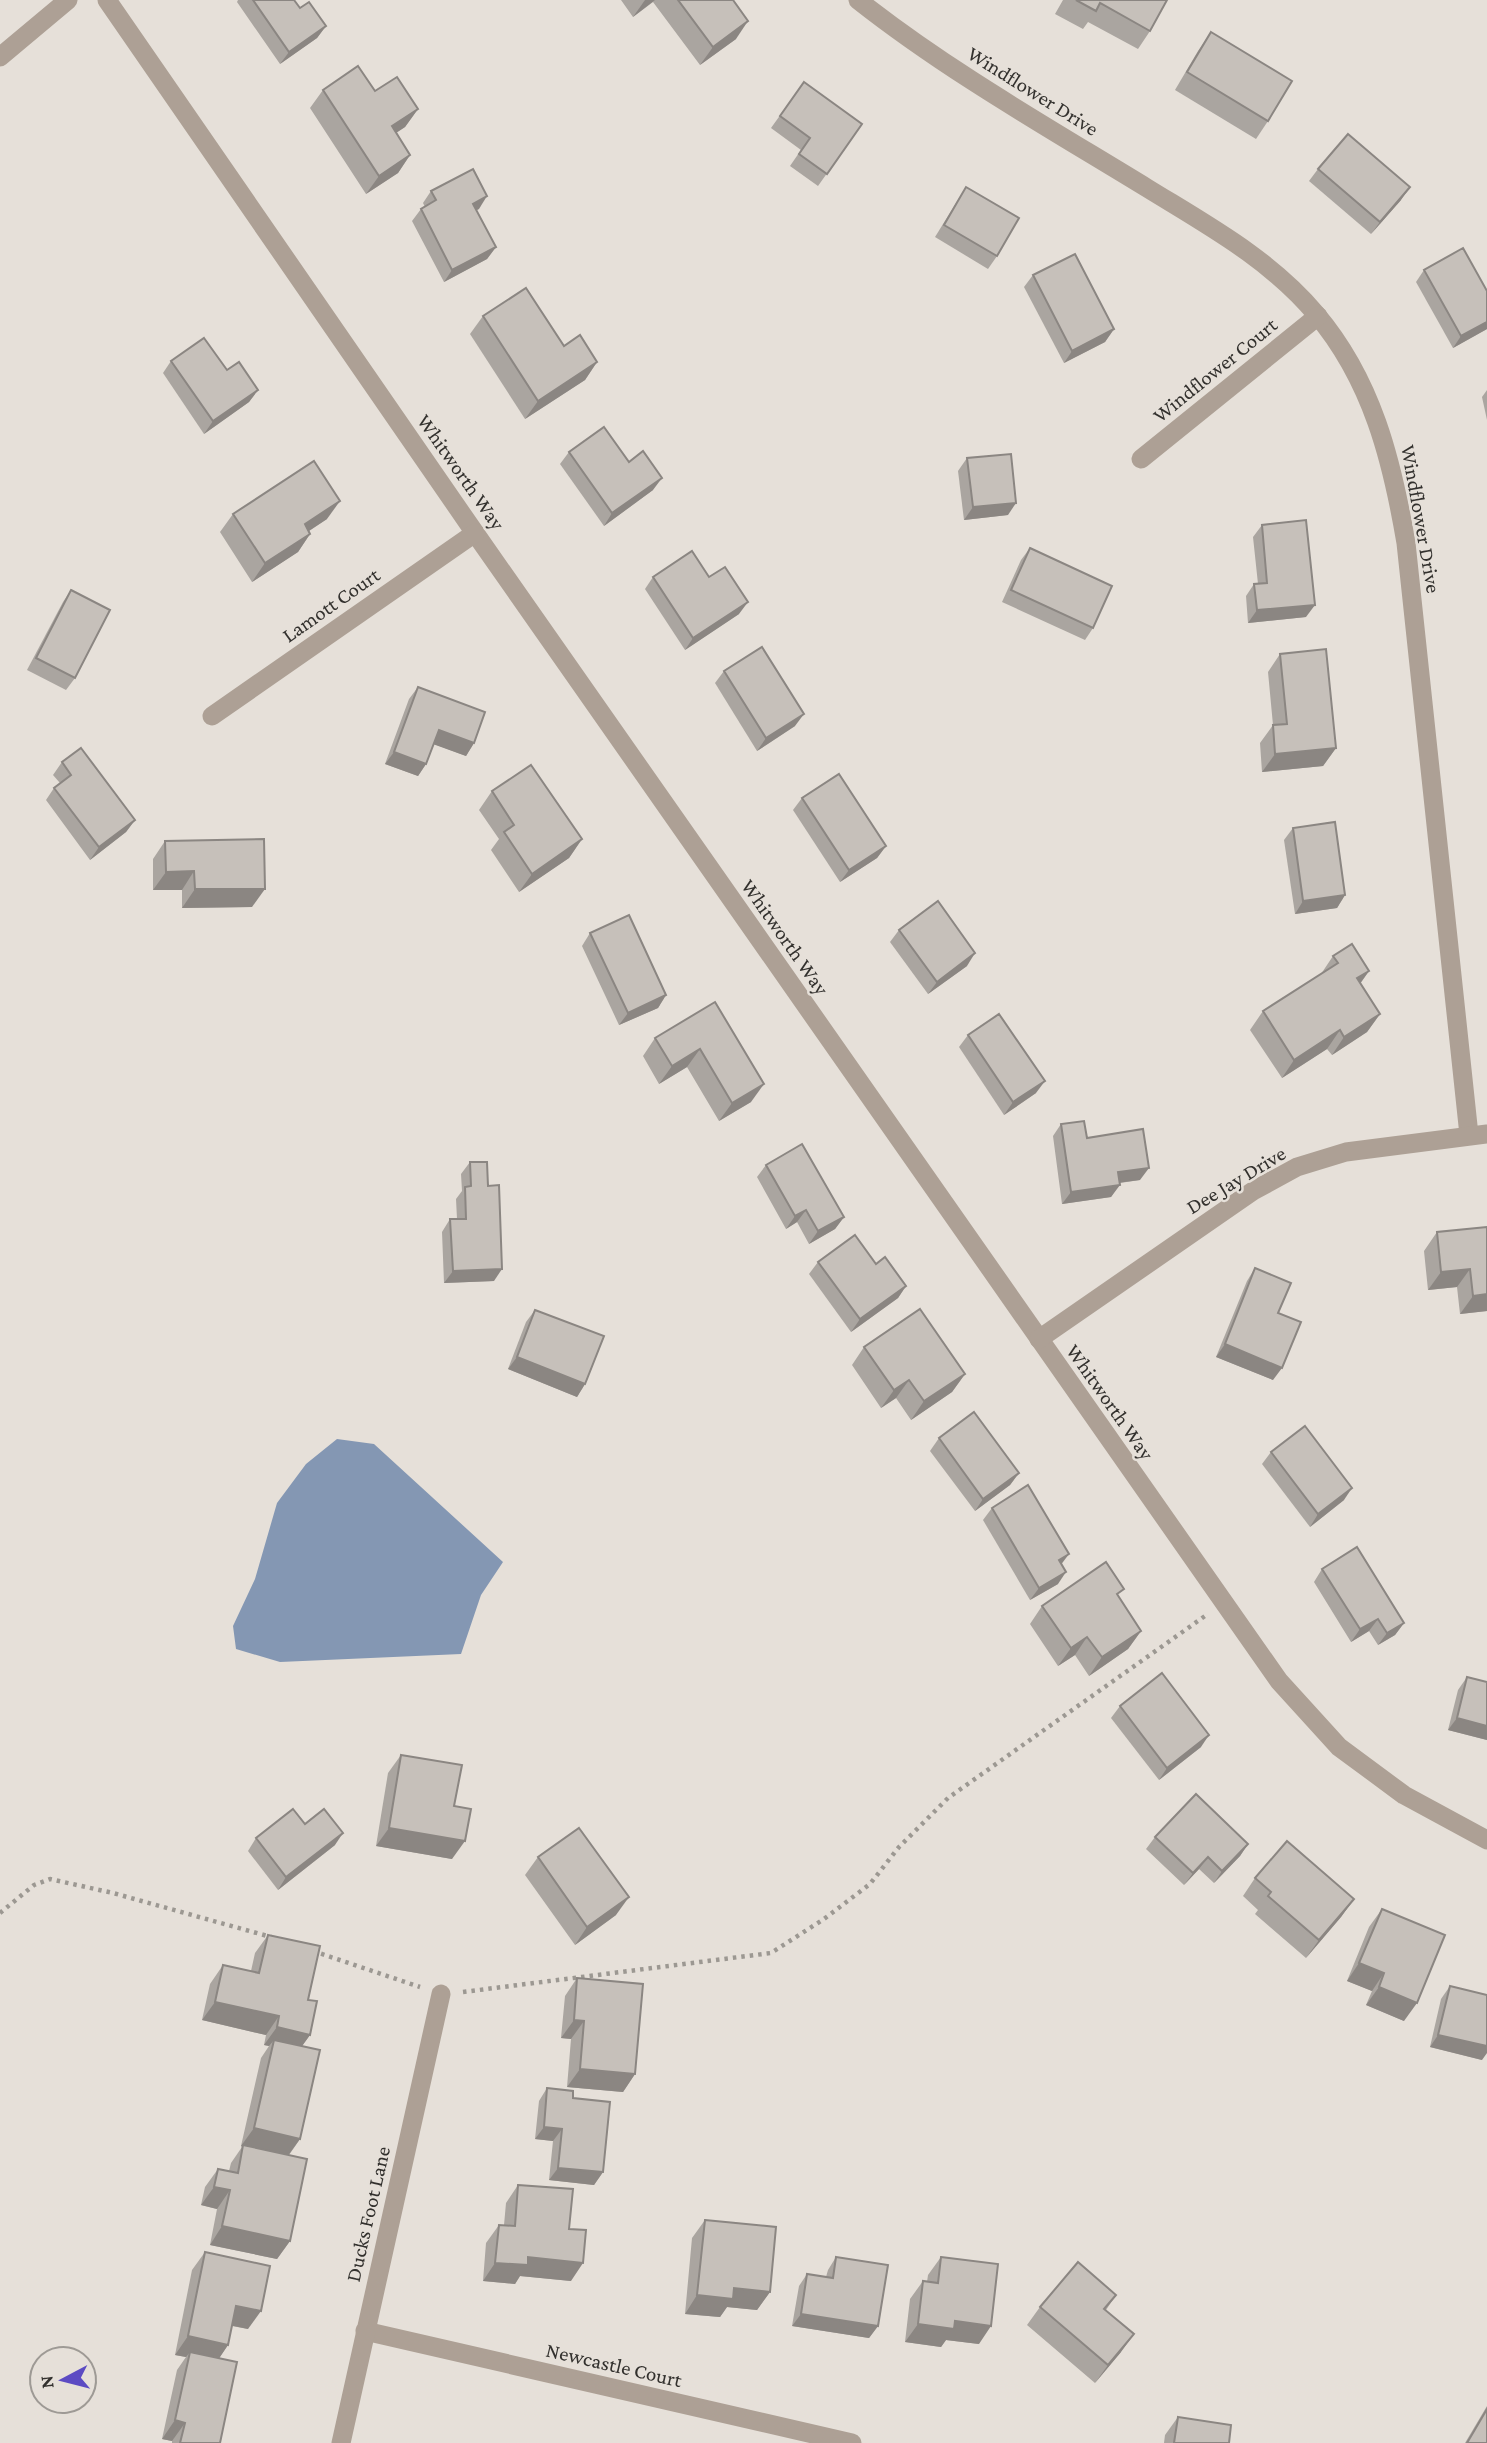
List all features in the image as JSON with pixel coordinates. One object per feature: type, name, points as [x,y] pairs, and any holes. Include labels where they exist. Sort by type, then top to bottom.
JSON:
[{"type":"street","points":[[0,57],[68,0]]},
{"type":"street","name":"Whitworth Way","points":[[107,0],[475,533],[1279,1681],[1339,1747],[1404,1795],[1487,1840]]},
{"type":"street","name":"Windflower Drive","points":[[858,0],[915,45],[1227,238],[1283,278],[1318,316],[1355,371],[1379,421],[1394,475],[1408,557],[1478,1135]]},
{"type":"street","name":"Windflower Court","points":[[1141,459],[1318,316]]},
{"type":"street","name":"Lamott Court","points":[[212,716],[475,533]]},
{"type":"street","name":"Dee Jay Drive","points":[[1039,1339],[1253,1191],[1297,1167],[1346,1152],[1478,1135]]},
{"type":"street","name":"Ducks Foot Lane","points":[[341,2443],[441,1994]]},
{"type":"street","name":"Newcastle Court","points":[[365,2331],[852,2443]]},
{"type":"path","points":[[311,1950],[441,1994],[771,1953],[824,1919],[870,1884],[899,1847],[948,1798],[1224,1603]]},
{"type":"path","points":[[0,1913],[34,1885],[50,1879],[113,1893],[274,1938]]},
{"type":"water","points":[[337,1439],[374,1444],[503,1562],[481,1595],[461,1654],[280,1662],[236,1649],[233,1626],[255,1579],[277,1503],[306,1464]]},
{"type":"building","points":[[253,0],[294,0],[300,8],[309,2],[326,26],[289,52]]},
{"type":"building","points":[[678,0],[733,0],[748,21],[713,47]]},
{"type":"building","points":[[1076,0],[1167,0],[1150,31],[1100,3],[1096,11]]},
{"type":"building","points":[[1211,32],[1292,81],[1268,121],[1187,72]]},
{"type":"building","points":[[358,66],[375,91],[397,77],[418,109],[392,126],[410,155],[379,176],[323,90]]},
{"type":"building","points":[[804,82],[862,124],[827,174],[799,154],[810,138],[780,116]]},
{"type":"building","points":[[1348,134],[1410,187],[1380,222],[1318,169]]},
{"type":"building","points":[[473,169],[487,196],[473,204],[496,247],[452,270],[421,209],[436,200],[431,191]]},
{"type":"building","points":[[966,187],[1019,218],[997,256],[944,225]]},
{"type":"building","points":[[1463,248],[1487,291],[1487,322],[1461,336],[1424,270]]},
{"type":"building","points":[[1075,254],[1114,329],[1072,351],[1033,275]]},
{"type":"building","points":[[526,288],[564,346],[580,335],[597,362],[538,401],[483,316]]},
{"type":"building","points":[[204,338],[227,370],[239,362],[258,390],[213,421],[171,361]]},
{"type":"building","points":[[604,427],[629,462],[643,451],[662,478],[612,513],[569,452]]},
{"type":"building","points":[[1011,454],[1016,503],[973,507],[967,458]]},
{"type":"building","points":[[314,461],[340,501],[305,524],[310,534],[265,563],[233,514]]},
{"type":"building","points":[[1306,520],[1315,605],[1257,610],[1254,584],[1267,583],[1262,525]]},
{"type":"building","points":[[1030,548],[1112,586],[1093,628],[1011,590]]},
{"type":"building","points":[[692,551],[709,577],[725,567],[748,602],[693,638],[653,577]]},
{"type":"building","points":[[71,590],[110,610],[75,678],[36,658]]},
{"type":"building","points":[[762,647],[804,714],[766,738],[724,671]]},
{"type":"building","points":[[1326,649],[1336,748],[1275,754],[1273,725],[1287,724],[1280,654]]},
{"type":"building","points":[[418,687],[485,712],[474,743],[439,730],[426,764],[394,752]]},
{"type":"building","points":[[81,748],[135,820],[99,847],[54,788],[71,775],[62,762]]},
{"type":"building","points":[[531,765],[582,839],[532,874],[504,832],[514,825],[492,791]]},
{"type":"building","points":[[839,774],[886,846],[849,870],[802,798]]},
{"type":"building","points":[[1335,822],[1345,895],[1303,901],[1293,828]]},
{"type":"building","points":[[264,839],[265,889],[195,889],[194,871],[166,872],[165,841]]},
{"type":"building","points":[[938,901],[975,953],[937,982],[899,930]]},
{"type":"building","points":[[629,915],[666,995],[628,1013],[590,933]]},
{"type":"building","points":[[1352,944],[1369,971],[1357,978],[1380,1014],[1344,1037],[1340,1030],[1294,1060],[1263,1011],[1338,963],[1333,956]]},
{"type":"building","points":[[715,1002],[764,1084],[732,1103],[700,1049],[672,1066],[655,1038]]},
{"type":"building","points":[[999,1014],[1045,1081],[1013,1102],[968,1035]]},
{"type":"building","points":[[1084,1121],[1087,1138],[1143,1129],[1149,1168],[1118,1172],[1120,1185],[1071,1192],[1061,1124]]},
{"type":"building","points":[[802,1144],[844,1217],[818,1231],[806,1210],[795,1216],[766,1165]]},
{"type":"building","points":[[470,1162],[487,1162],[488,1186],[499,1185],[502,1269],[453,1271],[450,1219],[466,1219],[465,1187],[471,1186]]},
{"type":"building","points":[[1487,1227],[1487,1294],[1473,1296],[1470,1269],[1441,1272],[1437,1232]]},
{"type":"building","points":[[855,1235],[876,1264],[885,1257],[906,1286],[860,1319],[818,1262]]},
{"type":"building","points":[[1255,1268],[1291,1283],[1278,1313],[1301,1322],[1282,1368],[1225,1344]]},
{"type":"building","points":[[920,1309],[965,1374],[924,1401],[909,1380],[894,1390],[864,1347]]},
{"type":"building","points":[[535,1310],[604,1336],[585,1384],[517,1357]]},
{"type":"building","points":[[974,1412],[1019,1473],[983,1499],[939,1438]]},
{"type":"building","points":[[1305,1426],[1352,1488],[1318,1514],[1271,1452]]},
{"type":"building","points":[[1028,1485],[1069,1554],[1059,1560],[1066,1572],[1039,1588],[992,1508]]},
{"type":"building","points":[[1357,1547],[1404,1623],[1387,1633],[1378,1619],[1360,1629],[1322,1569]]},
{"type":"building","points":[[1106,1562],[1124,1589],[1117,1594],[1141,1631],[1102,1657],[1087,1637],[1071,1648],[1042,1606]]},
{"type":"building","points":[[1162,1673],[1209,1735],[1167,1768],[1120,1706]]},
{"type":"building","points":[[1467,1677],[1487,1682],[1487,1726],[1457,1718]]},
{"type":"building","points":[[401,1755],[462,1765],[454,1806],[471,1809],[465,1841],[389,1828]]},
{"type":"building","points":[[1196,1794],[1248,1844],[1222,1871],[1208,1857],[1193,1873],[1155,1837]]},
{"type":"building","points":[[293,1809],[305,1824],[324,1809],[343,1833],[286,1877],[256,1838]]},
{"type":"building","points":[[579,1828],[629,1897],[587,1927],[538,1857]]},
{"type":"building","points":[[1287,1841],[1354,1899],[1319,1940],[1268,1896],[1271,1892],[1255,1878]]},
{"type":"building","points":[[1382,1909],[1445,1935],[1417,2003],[1379,1987],[1384,1973],[1359,1963]]},
{"type":"building","points":[[268,1935],[320,1946],[308,2000],[317,2001],[310,2035],[277,2027],[279,2016],[215,2002],[223,1965],[259,1973]]},
{"type":"building","points":[[577,1978],[643,1984],[635,2074],[580,2069],[584,2021],[574,2020]]},
{"type":"building","points":[[1450,1986],[1487,1995],[1487,2046],[1438,2035]]},
{"type":"building","points":[[274,2040],[320,2050],[300,2139],[254,2128]]},
{"type":"building","points":[[547,2088],[573,2091],[573,2098],[610,2102],[603,2172],[558,2168],[562,2129],[544,2127]]},
{"type":"building","points":[[243,2145],[307,2159],[290,2241],[222,2226],[230,2190],[214,2187],[218,2169],[238,2173]]},
{"type":"building","points":[[518,2185],[573,2189],[569,2229],[586,2230],[583,2263],[528,2257],[528,2265],[495,2263],[499,2225],[515,2226]]},
{"type":"building","points":[[705,2220],[776,2227],[770,2292],[734,2288],[733,2299],[697,2295]]},
{"type":"building","points":[[205,2252],[270,2266],[261,2311],[236,2306],[228,2345],[188,2336]]},
{"type":"building","points":[[836,2257],[888,2265],[878,2326],[801,2314],[807,2274],[833,2278]]},
{"type":"building","points":[[941,2257],[998,2264],[991,2326],[955,2321],[954,2329],[918,2324],[923,2281],[938,2283]]},
{"type":"building","points":[[1078,2262],[1116,2295],[1104,2309],[1134,2334],[1108,2365],[1040,2307]]},
{"type":"building","points":[[190,2352],[237,2362],[220,2443],[180,2443],[185,2423],[175,2420]]},
{"type":"building","points":[[1487,2409],[1487,2443],[1467,2443]]},
{"type":"building","points":[[1178,2417],[1231,2425],[1229,2443],[1174,2443]]}]
